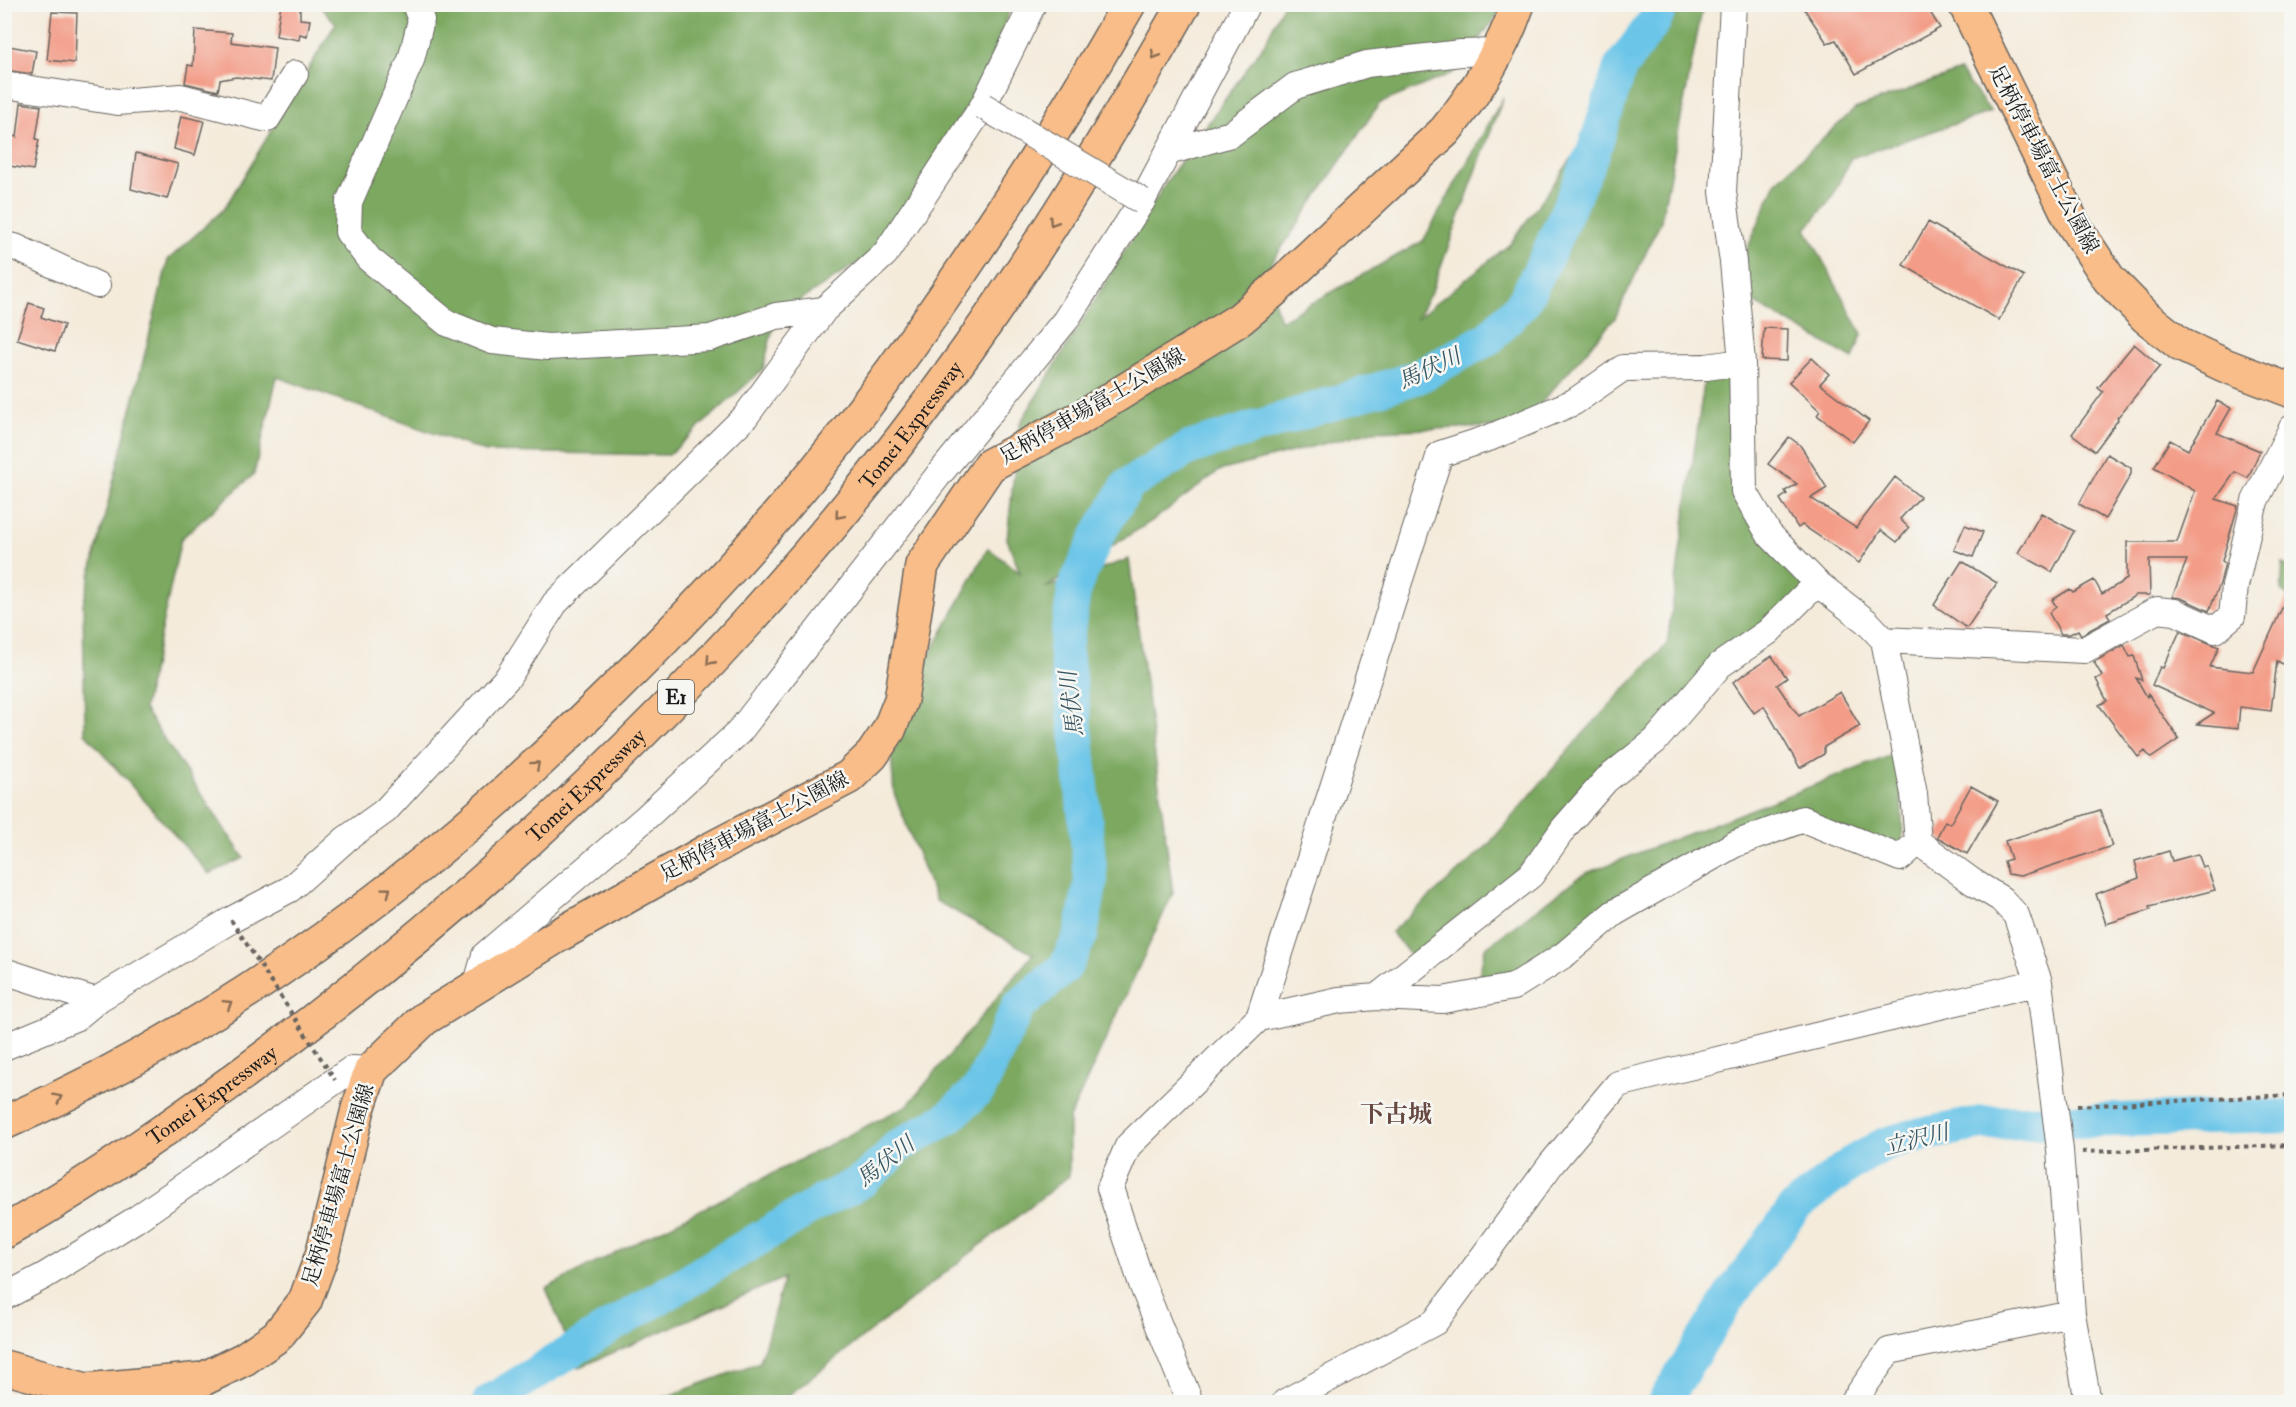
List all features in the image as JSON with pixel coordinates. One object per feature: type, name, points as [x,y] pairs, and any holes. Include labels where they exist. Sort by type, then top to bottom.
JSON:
[{"type":"main road","name":"E1","points":[[4,1123],[169,1041],[239,997],[335,930],[486,811],[625,679],[691,612],[766,529],[845,434],[926,327],[1095,66],[1129,4]]},
{"type":"main road","name":"Tomei Expressway","points":[[4,1232],[122,1160],[194,1111],[397,955],[527,842],[604,770],[697,675],[795,567],[867,481],[968,350],[1049,227],[1184,4]]},
{"type":"main road","name":"足柄停車場富士公園線","points":[[4,1368],[86,1389],[203,1379],[244,1359],[277,1336],[305,1301],[322,1255],[358,1109],[371,1070],[424,1019],[559,935],[709,850],[849,777],[872,755],[889,730],[901,700],[922,565],[990,465],[1082,417],[1240,319],[1273,291],[1445,131],[1465,107],[1498,52],[1518,4]]},
{"type":"main road","name":"足柄停車場富士公園線","points":[[1965,4],[2073,224],[2109,279],[2146,317],[2181,345],[2224,365],[2292,391]]},
{"type":"street","points":[[415,4],[421,20],[411,60],[349,202],[348,232],[369,259],[447,323],[492,341],[548,347],[710,338],[776,316],[824,310]]},
{"type":"street","points":[[4,1047],[77,1017],[96,1001],[231,920],[290,889],[346,838],[385,811],[508,677],[555,603],[746,417],[824,310],[885,254],[983,106],[1033,4]]},
{"type":"street","points":[[476,987],[485,955],[642,821],[739,732],[937,477],[1065,321],[1142,201],[1247,4]]},
{"type":"street","points":[[1733,4],[1724,192],[1742,362],[1744,490],[1769,534],[1817,583],[1868,622],[1884,640],[1914,794],[1918,842],[1973,882],[2001,899],[2016,915],[2039,982],[2060,1151],[2072,1314],[2088,1402]]},
{"type":"street","points":[[1168,152],[1231,135],[1295,86],[1367,64],[1461,53],[1498,52]]},
{"type":"street","points":[[4,86],[118,102],[181,97],[267,119],[296,74]]},
{"type":"street","points":[[983,106],[1142,201]]},
{"type":"street","points":[[4,245],[15,247],[97,285]]},
{"type":"street","points":[[1190,1402],[1142,1284],[1110,1188],[1128,1146],[1259,1018],[1440,454],[1489,438],[1574,402],[1623,368],[1706,367],[1742,362]]},
{"type":"street","points":[[1884,640],[2085,650],[2157,610],[2175,612],[2215,630],[2232,616],[2235,586],[2255,501],[2292,428]]},
{"type":"street","points":[[1377,997],[1531,875],[1564,828],[1606,780],[1655,741],[1720,665],[1768,632],[1817,583]]},
{"type":"street","points":[[1259,1018],[1339,1000],[1377,997],[1443,1000],[1513,987],[1564,955],[1614,913],[1735,844],[1803,819],[1900,858],[1918,842]]},
{"type":"street","points":[[4,971],[96,1001]]},
{"type":"street","points":[[1285,1402],[1435,1322],[1552,1163],[1618,1084],[2039,982]]},
{"type":"street","points":[[4,1297],[44,1276],[135,1220],[352,1069],[371,1070]]},
{"type":"street","points":[[1853,1402],[1889,1351],[2072,1314]]},
{"type":"path","points":[[231,920],[335,1080]]},
{"type":"path","points":[[2053,1101],[2292,1095]]},
{"type":"path","points":[[2060,1151],[2292,1145]]},
{"type":"green space","points":[[318,5],[1012,5],[983,80],[878,250],[776,316],[763,369],[669,455],[486,452],[277,377],[254,474],[181,539],[144,709],[244,858],[209,874],[85,733],[83,604],[168,260],[224,209],[336,23]]},
{"type":"green space","points":[[1283,5],[1505,5],[1455,72],[1379,104],[1266,271],[1280,321],[1423,241],[1503,98],[1432,291],[1416,319],[1510,244],[1683,5],[1703,5],[1661,221],[1615,318],[1521,426],[1372,431],[1219,471],[1155,519],[1045,588],[1129,559],[1173,893],[1069,1119],[1069,1176],[780,1402],[652,1402],[760,1362],[784,1278],[578,1368],[546,1288],[908,1105],[1033,954],[936,901],[894,793],[889,730],[988,548],[1020,573],[1007,539],[1019,425],[1167,181],[1265,43]]},
{"type":"green space","points":[[1960,71],[1991,112],[1851,158],[1831,199],[1806,229],[1862,334],[1853,359],[1750,300],[1745,254],[1776,182],[1855,109]]},
{"type":"green space","points":[[1705,375],[1743,383],[1749,516],[1808,592],[1418,964],[1391,932],[1488,845],[1580,737],[1667,644]]},
{"type":"green space","points":[[2283,564],[2291,568],[2291,598],[2281,591]]},
{"type":"green space","points":[[1900,752],[1903,848],[1810,822],[1693,859],[1521,982],[1478,979],[1485,948],[1584,874]]},
{"type":"building","points":[[281,4],[300,4],[300,19],[310,20],[307,36],[300,34],[299,40],[276,36]]},
{"type":"building","points":[[1801,4],[1925,4],[1940,28],[1856,74],[1836,40],[1827,43]]},
{"type":"building","points":[[52,12],[77,13],[75,63],[47,60]]},
{"type":"building","points":[[195,30],[232,33],[231,42],[275,48],[271,81],[236,77],[220,80],[218,91],[185,83],[188,65],[193,66]]},
{"type":"building","points":[[4,45],[36,51],[32,74],[4,70]]},
{"type":"building","points":[[21,103],[41,106],[36,139],[39,140],[33,170],[4,165],[4,135],[17,137]]},
{"type":"building","points":[[181,116],[204,121],[195,155],[174,149]]},
{"type":"building","points":[[136,153],[178,164],[167,199],[131,189]]},
{"type":"building","points":[[1928,222],[2024,276],[1999,320],[1903,265]]},
{"type":"building","points":[[29,303],[44,308],[41,317],[64,325],[55,351],[17,339]]},
{"type":"building","points":[[1764,328],[1788,329],[1787,361],[1762,360]]},
{"type":"building","points":[[2134,344],[2160,366],[2117,418],[2118,420],[2095,451],[2072,434],[2103,392],[2098,388]]},
{"type":"building","points":[[1812,358],[1829,374],[1820,384],[1869,421],[1853,442],[1817,415],[1820,411],[1789,382]]},
{"type":"building","points":[[2217,401],[2231,408],[2217,433],[2260,451],[2248,478],[2235,472],[2216,499],[2238,506],[2222,561],[2225,563],[2220,584],[2209,611],[2181,598],[2172,597],[2187,560],[2149,560],[2150,595],[2136,595],[2107,613],[2110,619],[2081,635],[2078,630],[2070,634],[2061,634],[2049,613],[2056,606],[2052,600],[2070,589],[2073,592],[2094,580],[2102,594],[2127,579],[2127,542],[2177,542],[2195,491],[2154,467],[2170,440],[2188,450]]},
{"type":"building","points":[[1789,437],[1800,445],[1827,488],[1811,498],[1856,528],[1895,477],[1920,497],[1900,519],[1909,528],[1897,542],[1881,530],[1859,563],[1802,525],[1798,528],[1780,499],[1787,494],[1785,491],[1797,484],[1768,464]]},
{"type":"building","points":[[2107,454],[2131,468],[2131,474],[2105,519],[2079,504]]},
{"type":"building","points":[[2041,513],[2074,531],[2052,572],[2018,553]]},
{"type":"building","points":[[1965,525],[1983,532],[1973,557],[1954,550]]},
{"type":"building","points":[[1962,561],[1997,583],[1967,628],[1934,605]]},
{"type":"building","points":[[2292,586],[2292,650],[2285,665],[2277,661],[2271,711],[2240,707],[2238,728],[2197,724],[2214,713],[2152,685],[2160,667],[2163,668],[2180,631],[2219,647],[2210,667],[2253,672]]},
{"type":"building","points":[[2124,645],[2130,657],[2134,656],[2142,680],[2136,678],[2147,697],[2148,694],[2179,739],[2151,758],[2145,751],[2138,757],[2099,705],[2107,701],[2096,679],[2102,676],[2094,662]]},
{"type":"building","points":[[1772,656],[1787,678],[1777,685],[1799,716],[1840,692],[1860,726],[1824,747],[1824,754],[1800,768],[1764,706],[1754,713],[1733,682]]},
{"type":"building","points":[[1971,786],[1998,801],[1967,854],[1937,837],[1945,821],[1950,824]]},
{"type":"building","points":[[2100,810],[2112,846],[2020,876],[2008,874],[2004,861],[2011,859],[2005,841]]},
{"type":"building","points":[[2169,851],[2172,861],[2198,854],[2203,867],[2207,867],[2215,890],[2149,907],[2150,910],[2106,924],[2096,894],[2139,878],[2135,861]]},
{"type":"waterway","name":"馬伏川","points":[[489,1402],[819,1203],[862,1181],[897,1147],[948,1118],[980,1088],[1018,1007],[1065,967],[1081,935],[1091,880],[1077,738],[1065,648],[1075,586],[1099,533],[1128,485],[1189,448],[1418,377],[1489,338],[1523,303],[1548,254],[1594,150],[1620,68],[1655,20],[1662,4]]},
{"type":"waterway","name":"立沢川","points":[[1664,1402],[1730,1296],[1795,1207],[1853,1162],[1885,1144],[1982,1123],[2292,1116]]},
{"type":"district","name":"下古城","points":[[1396,1114]]}]
